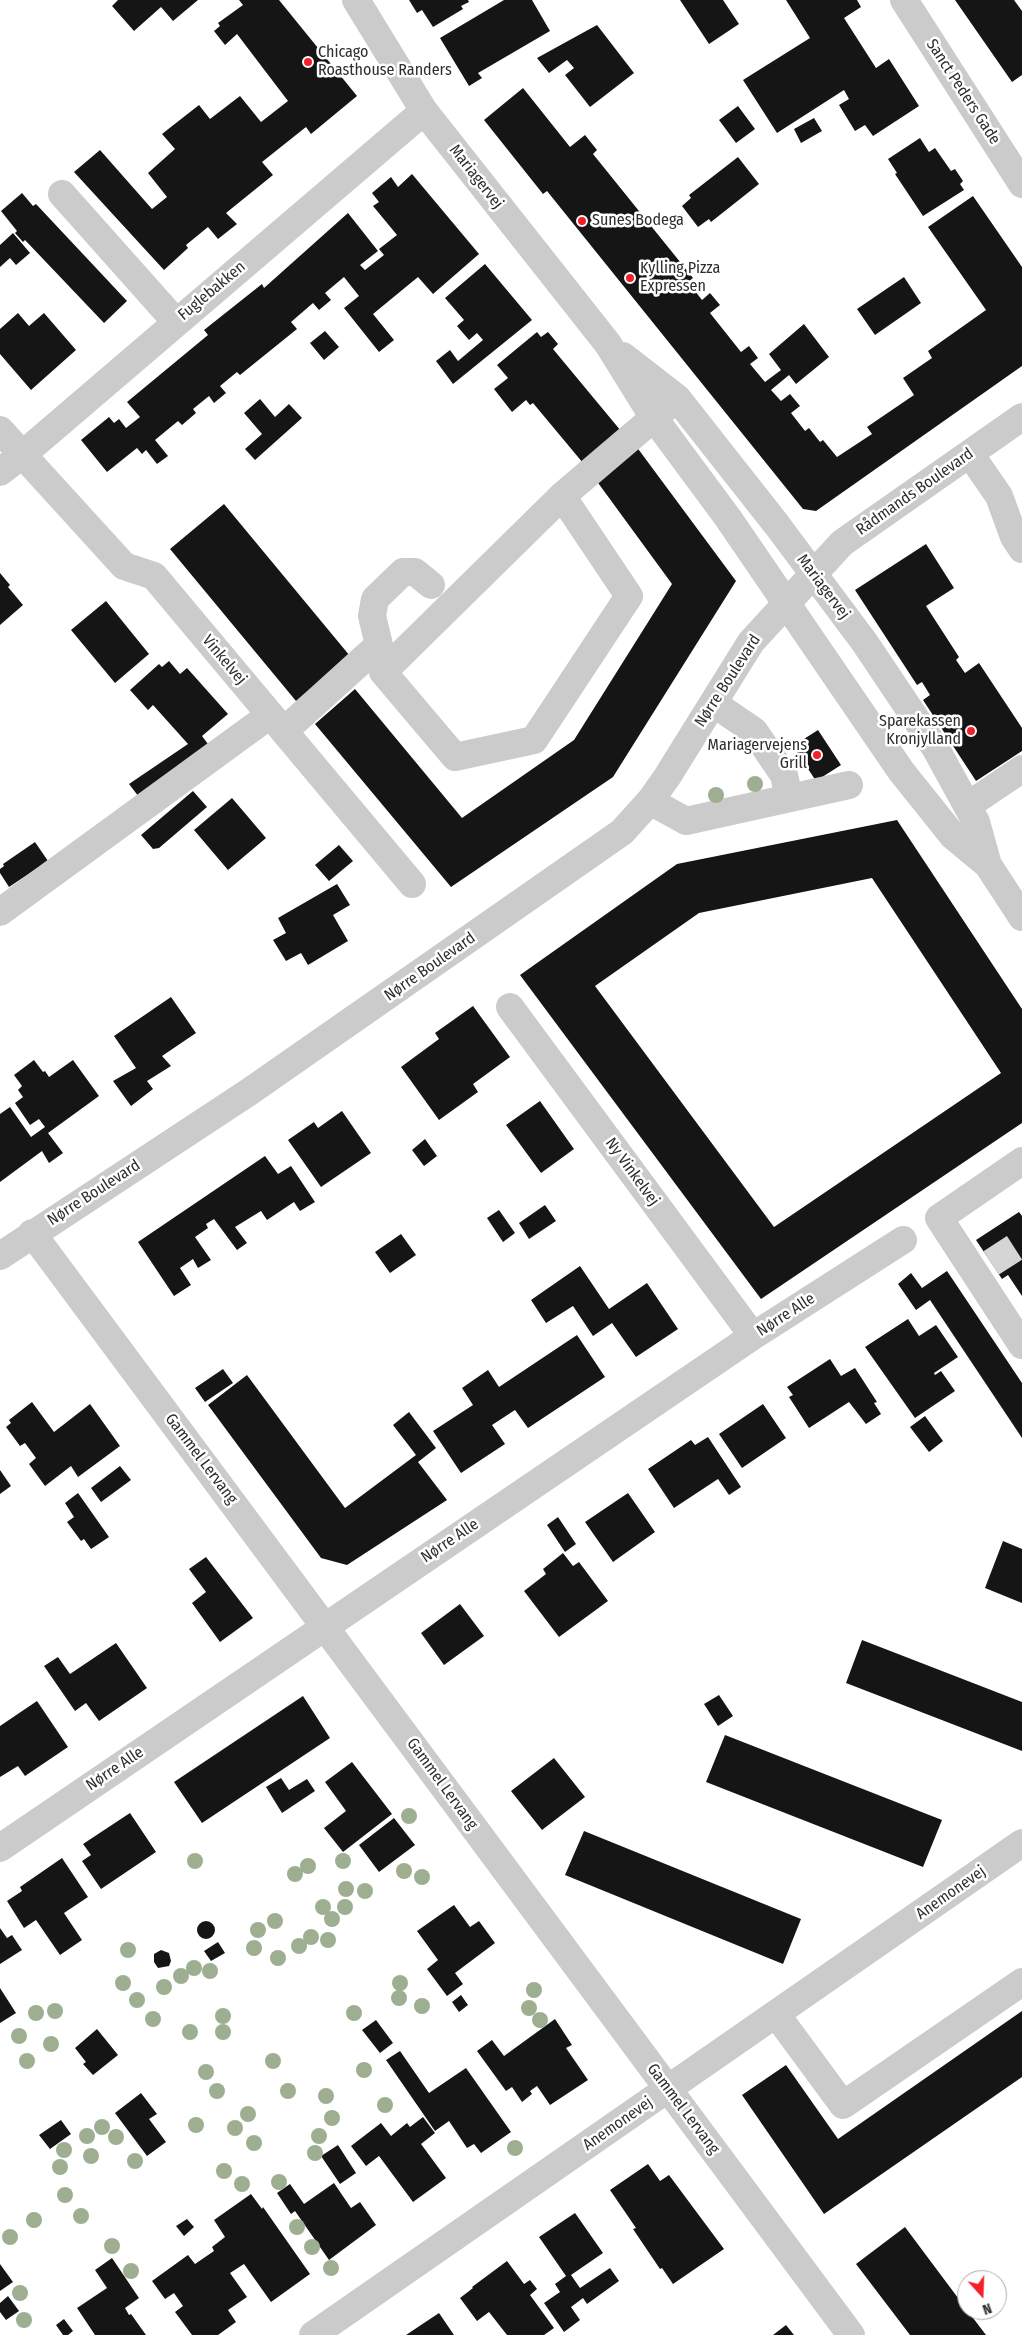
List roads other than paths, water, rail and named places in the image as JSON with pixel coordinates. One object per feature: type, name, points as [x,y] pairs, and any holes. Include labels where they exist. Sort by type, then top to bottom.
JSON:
[{"type":"street","name":"Mariagervej","points":[[356,0],[424,111],[608,344],[654,418],[728,518],[901,772],[953,836],[988,865],[1022,917]]},
{"type":"street","name":"Sanct Peders Gade","points":[[904,0],[1022,184]]},
{"type":"street","name":"Fuglebakken","points":[[0,472],[424,111]]},
{"type":"street","points":[[62,194],[176,322]]},
{"type":"street","name":"Mariagervej","points":[[608,344],[677,398],[865,643],[936,748],[976,822],[988,865]]},
{"type":"street","points":[[562,496],[629,596],[534,740],[455,757],[383,672],[562,496],[677,398]]},
{"type":"street","name":"Rådmands Boulevard","points":[[787,603],[842,543],[1022,416]]},
{"type":"street","name":"Vinkelvej","points":[[0,430],[124,566],[154,576],[412,884]]},
{"type":"street","points":[[970,454],[998,496],[1014,537],[1022,549]]},
{"type":"street","points":[[0,912],[277,723],[379,645],[372,616],[375,599],[403,572],[415,572],[431,585]]},
{"type":"street","name":"Nørre Boulevard","points":[[0,1256],[32,1233],[249,1092],[622,832],[650,801],[751,642],[787,603]]},
{"type":"street","points":[[713,703],[754,731],[784,775],[789,798]]},
{"type":"street","points":[[967,806],[1022,769]]},
{"type":"street","points":[[650,801],[686,821],[849,785]]},
{"type":"street","name":"Ny Vinkelvej","points":[[510,1007],[753,1336]]},
{"type":"street","points":[[1022,1161],[939,1218],[983,1268],[1022,1345]]},
{"type":"street","name":"Gammel Lervang","points":[[32,1233],[851,2335]]},
{"type":"street","name":"Nørre Alle","points":[[0,1848],[753,1336],[903,1240]]},
{"type":"street","name":"Anemonevej","points":[[313,2335],[1022,1843]]},
{"type":"street","points":[[776,2014],[843,2105],[1022,1982]]},
{"type":"tunnel","points":[[991,1263],[1022,1243]]},
{"type":"place","name":"Chicago Roasthouse Randers","points":[[308,62]]},
{"type":"place","name":"Sunes Bodega","points":[[582,221]]},
{"type":"place","name":"Kylling Pizza Expressen","points":[[630,278]]},
{"type":"place","name":"Sparekassen Kronjylland","points":[[971,731]]},
{"type":"place","name":"Mariagervejens Grill","points":[[817,755]]}]
